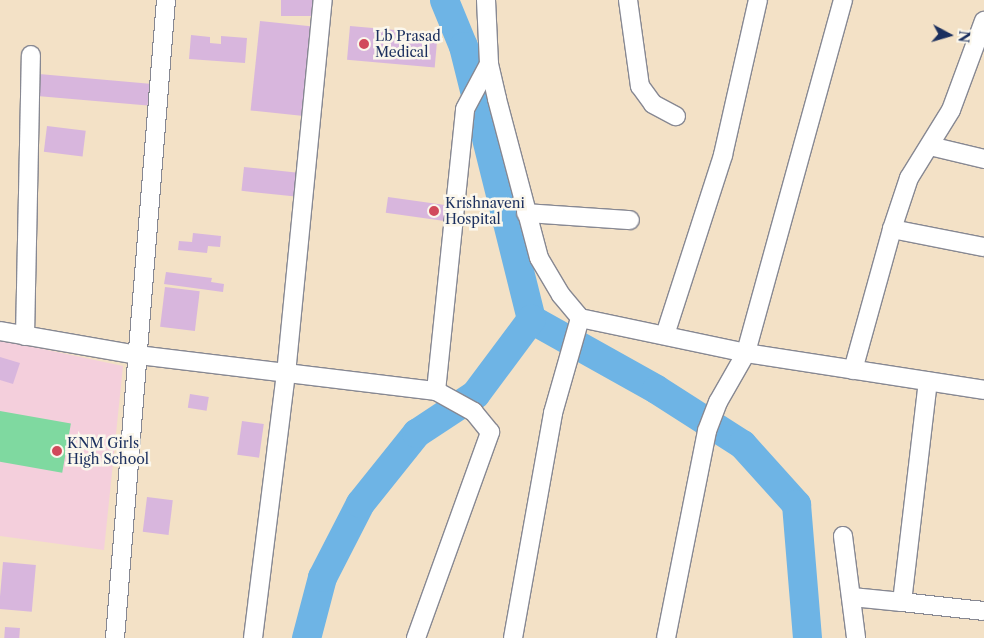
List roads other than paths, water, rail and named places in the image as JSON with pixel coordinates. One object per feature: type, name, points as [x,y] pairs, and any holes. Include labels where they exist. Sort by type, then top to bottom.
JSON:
[{"type":"street","points":[[115,638],[166,0]]},
{"type":"street","points":[[253,638],[286,374],[323,0]]},
{"type":"street","points":[[486,0],[486,68],[526,213],[548,276],[578,322],[665,336],[746,354],[984,390]]},
{"type":"street","points":[[628,0],[640,86],[653,104],[676,116]]},
{"type":"street","points":[[665,336],[725,146],[758,0]]},
{"type":"street","points":[[666,638],[708,431],[718,402],[746,354],[843,0]]},
{"type":"street","points":[[853,370],[908,178],[951,110],[981,36]]},
{"type":"street","points":[[25,336],[31,55]]},
{"type":"street","points":[[441,393],[470,94],[486,68]]},
{"type":"street","points":[[930,146],[984,159]]},
{"type":"street","points":[[526,213],[630,220]]},
{"type":"street","points":[[892,229],[984,247]]},
{"type":"street","points":[[513,638],[553,412],[578,322]]},
{"type":"street","points":[[0,331],[138,355],[441,393],[474,412],[486,423],[489,442],[416,638]]},
{"type":"street","points":[[902,602],[928,382]]},
{"type":"street","points":[[844,536],[856,638]]},
{"type":"street","points":[[852,597],[984,611]]},
{"type":"waterway","points":[[444,0],[463,46],[531,319],[656,389],[742,444],[796,504],[807,638]]},
{"type":"waterway","points":[[306,638],[322,577],[360,503],[416,433],[475,394],[531,319]]},
{"type":"place","name":"Lb Prasad Medical","points":[[364,44]]},
{"type":"place","name":"Krishnaveni Hospital","points":[[434,211]]},
{"type":"place","name":"KNM Girls High School","points":[[57,451]]}]
